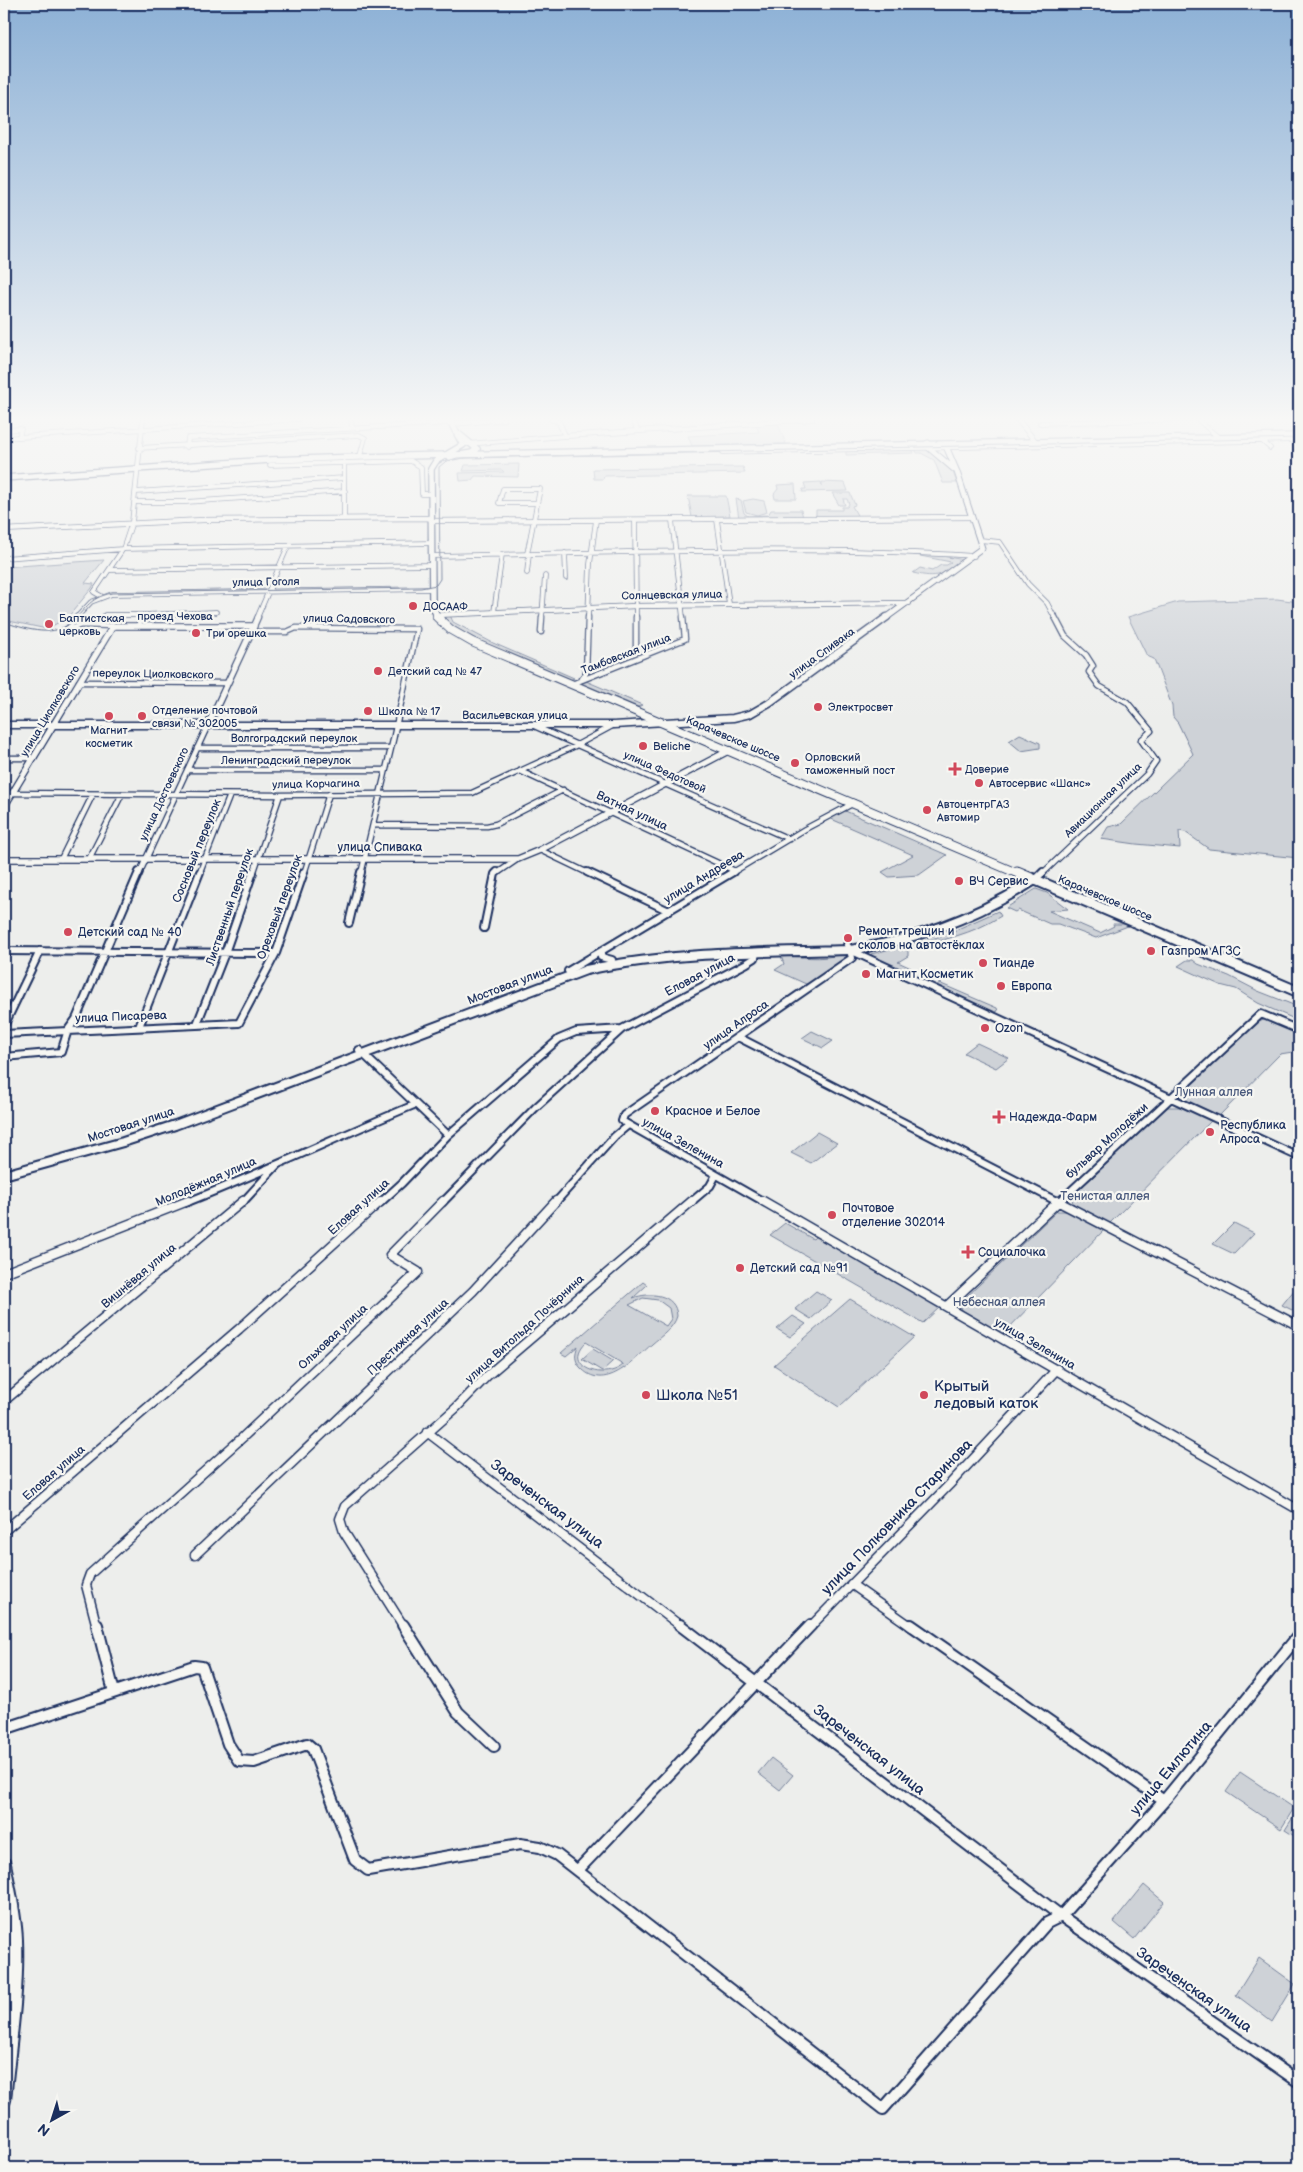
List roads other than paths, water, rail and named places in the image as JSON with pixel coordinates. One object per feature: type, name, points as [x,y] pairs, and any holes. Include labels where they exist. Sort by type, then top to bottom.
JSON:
[{"type":"main road","points":[[431,520],[432,605],[435,615]]},
{"type":"main road","points":[[973,520],[982,548],[974,556]]},
{"type":"main road","name":"улица Спивака","points":[[666,723],[733,718],[756,711],[974,556]]},
{"type":"main road","name":"Карачевское шоссе","points":[[435,615],[448,628],[470,641],[1299,992]]},
{"type":"main road","points":[[614,725],[629,718],[631,714],[627,707]]},
{"type":"main road","name":"Васильевская улица","points":[[4,725],[614,725],[666,723]]},
{"type":"main road","name":"Мостовая улица","points":[[4,1170],[147,1129],[586,970],[652,957],[848,948],[908,939],[957,923],[997,904],[1032,879]]},
{"type":"main road","name":"Мостовая улица","points":[[4,1175],[149,1134],[266,1092],[568,971],[612,960],[667,952],[848,948]]},
{"type":"street","points":[[4,530],[132,522],[219,520]]},
{"type":"street","points":[[527,573],[533,520]]},
{"type":"street","points":[[580,680],[586,673],[590,608],[590,564],[596,520]]},
{"type":"street","points":[[635,520],[637,553],[636,650]]},
{"type":"street","name":"Тамбовская улица","points":[[572,684],[685,639],[672,520]]},
{"type":"street","points":[[717,520],[729,604]]},
{"type":"street","points":[[101,596],[94,592],[123,548],[132,522]]},
{"type":"street","name":"Авиационная улица","points":[[980,540],[1000,542],[1028,584],[1047,603],[1065,636],[1086,655],[1093,666],[1089,672],[1099,686],[1127,702],[1151,731],[1141,740],[1156,761],[1147,774],[1032,879]]},
{"type":"street","points":[[4,558],[123,548],[432,543]]},
{"type":"street","name":"улица Достоевского","points":[[4,1057],[61,1052],[68,1030],[76,1019],[145,859],[271,591],[288,546]]},
{"type":"street","points":[[432,556],[565,553],[908,552],[974,556]]},
{"type":"street","points":[[565,553],[566,578]]},
{"type":"street","points":[[494,612],[502,554]]},
{"type":"street","points":[[109,570],[432,565]]},
{"type":"street","points":[[541,632],[541,610],[545,576]]},
{"type":"street","name":"улица Гоголя","points":[[101,596],[120,593],[432,589]]},
{"type":"street","name":"проезд Чехова","points":[[101,596],[90,602],[67,630],[81,625],[254,626]]},
{"type":"street","name":"Солнцевская улица","points":[[435,615],[636,606],[909,603]]},
{"type":"street","points":[[105,615],[216,612]]},
{"type":"street","points":[[138,626],[143,615]]},
{"type":"street","name":"улица Циолковского","points":[[4,807],[51,726],[114,626]]},
{"type":"street","name":"улица Садовского","points":[[252,632],[287,632],[296,628],[417,629],[398,724]]},
{"type":"street","name":"переулок Циолковского","points":[[79,682],[227,683]]},
{"type":"street","points":[[349,923],[385,770],[398,724]]},
{"type":"street","name":"улица Федотовой","points":[[532,724],[789,839]]},
{"type":"street","name":"улица Корчагина","points":[[4,793],[280,795],[472,793],[577,745],[614,725]]},
{"type":"street","name":"Волгоградский переулок","points":[[197,748],[391,748]]},
{"type":"street","name":"улица Спивака","points":[[4,859],[518,859],[540,850],[730,750]]},
{"type":"street","points":[[4,758],[33,758]]},
{"type":"street","name":"Ленинградский переулок","points":[[187,770],[385,770]]},
{"type":"street","name":"Ватная улица","points":[[520,771],[612,812],[735,871]]},
{"type":"street","points":[[373,825],[487,826],[496,824],[563,790]]},
{"type":"street","points":[[60,858],[93,794]]},
{"type":"street","points":[[89,858],[122,794]]},
{"type":"street","name":"Ореховый переулок","points":[[239,1023],[276,953],[330,794]]},
{"type":"street","name":"Сосновый переулок","points":[[139,1028],[167,952],[230,795]]},
{"type":"street","name":"Лиственный переулок","points":[[197,1024],[225,952],[280,795]]},
{"type":"street","name":"улица Андреева","points":[[568,971],[789,839],[854,803]]},
{"type":"street","points":[[540,850],[669,911]]},
{"type":"street","points":[[484,928],[496,874],[518,859]]},
{"type":"street","points":[[848,948],[1299,1157]]},
{"type":"street","name":"улица Алроса","points":[[627,1126],[622,1122],[624,1115],[852,958],[848,948]]},
{"type":"street","points":[[4,951],[276,953]]},
{"type":"street","points":[[4,1026],[40,951]]},
{"type":"street","points":[[602,952],[601,957],[612,960]]},
{"type":"street","name":"Еловая улица","points":[[4,1531],[254,1316],[402,1183],[448,1135],[559,1039],[576,1032],[622,1029],[755,958],[756,953]]},
{"type":"street","name":"бульвар Молодёжи","points":[[947,1306],[1261,1014],[1299,1030]]},
{"type":"street","name":"улица Писарева","points":[[4,1034],[239,1023]]},
{"type":"street","name":"Ольховая улица","points":[[114,1692],[86,1585],[90,1574],[243,1437],[418,1272],[390,1255],[536,1108],[622,1029]]},
{"type":"street","points":[[738,1037],[1299,1326]]},
{"type":"street","points":[[361,1053],[448,1135]]},
{"type":"street","name":"Молодёжная улица","points":[[4,1273],[256,1175],[282,1161],[414,1105]]},
{"type":"street","name":"улица Зеленина","points":[[627,1126],[1058,1369],[1299,1510]]},
{"type":"street","name":"Престижная улица","points":[[195,1556],[473,1291],[627,1126]]},
{"type":"street","name":"Вишнёвая улица","points":[[4,1401],[245,1200],[282,1161]]},
{"type":"street","name":"улица Витольда Почёрнина","points":[[494,1746],[458,1712],[347,1538],[340,1525],[340,1512],[349,1501],[456,1408],[488,1374],[710,1186],[716,1175]]},
{"type":"street","name":"улица Полковника Старинова","points":[[578,1870],[756,1682],[949,1485],[1058,1369]]},
{"type":"street","name":"Зареченская улица","points":[[427,1432],[1061,1916],[1299,2082]]},
{"type":"street","points":[[851,1584],[1164,1801]]},
{"type":"street","name":"улица Емлютина","points":[[1061,1916],[1164,1801],[1299,1635]]},
{"type":"street","points":[[4,1729],[194,1666],[202,1667],[228,1744],[239,1761],[254,1762],[307,1744],[313,1750],[355,1860],[368,1870],[520,1844],[540,1847],[557,1854],[883,2109],[1047,1922],[1061,1916]]},
{"type":"street","points":[[4,1864],[14,1919],[16,1960],[4,2100]]},
{"type":"tram line","points":[[4,622],[45,631],[62,628],[75,619],[97,598],[112,593],[421,588],[436,585],[440,579],[439,520]]},
{"type":"place","name":"ДОСААФ","points":[[413,606]]},
{"type":"place","name":"Баптистская церковь","points":[[49,624]]},
{"type":"place","name":"Три орешка","points":[[196,633]]},
{"type":"place","name":"Детский сад № 47","points":[[378,671]]},
{"type":"place","name":"Электросвет","points":[[818,707]]},
{"type":"place","name":"Школа № 17","points":[[368,711]]},
{"type":"place","name":"Магнит косметик","points":[[109,716]]},
{"type":"place","name":"Отделение почтовой связи № 302005","points":[[142,716]]},
{"type":"place","name":"Beliche","points":[[643,746]]},
{"type":"place","name":"Орловский таможенный пост","points":[[795,763]]},
{"type":"place","name":"Доверие","points":[[955,769]]},
{"type":"place","name":"Автосервис «Шанс»","points":[[979,783]]},
{"type":"place","name":"АвтоцентрГАЗ Автомир","points":[[927,810]]},
{"type":"place","name":"ВЧ Сервис","points":[[959,881]]},
{"type":"place","name":"Детский сад № 40","points":[[68,932]]},
{"type":"place","name":"Ремонт трещин и сколов на автостёклах","points":[[848,938]]},
{"type":"place","name":"Газпром АГЗС","points":[[1151,951]]},
{"type":"place","name":"Тианде","points":[[983,963]]},
{"type":"place","name":"Магнит Косметик","points":[[866,974]]},
{"type":"place","name":"Европа","points":[[1001,986]]},
{"type":"place","name":"Ozon","points":[[985,1028]]},
{"type":"place","name":"Красное и Белое","points":[[655,1111]]},
{"type":"place","name":"Надежда-Фарм","points":[[999,1117]]},
{"type":"place","name":"Республика Алроса","points":[[1210,1132]]},
{"type":"place","name":"Почтовое отделение 302014","points":[[832,1215]]},
{"type":"place","name":"Социалочка","points":[[968,1252]]},
{"type":"place","name":"Детский сад №91","points":[[740,1268]]},
{"type":"place","name":"Школа №51","points":[[646,1395]]},
{"type":"place","name":"Крытый ледовый каток","points":[[924,1395]]},
{"type":"park label","name":"Лунная аллея","points":[[1214,1092]]},
{"type":"park label","name":"Тенистая аллея","points":[[1105,1196]]},
{"type":"park label","name":"Небесная аллея","points":[[999,1302]]}]
